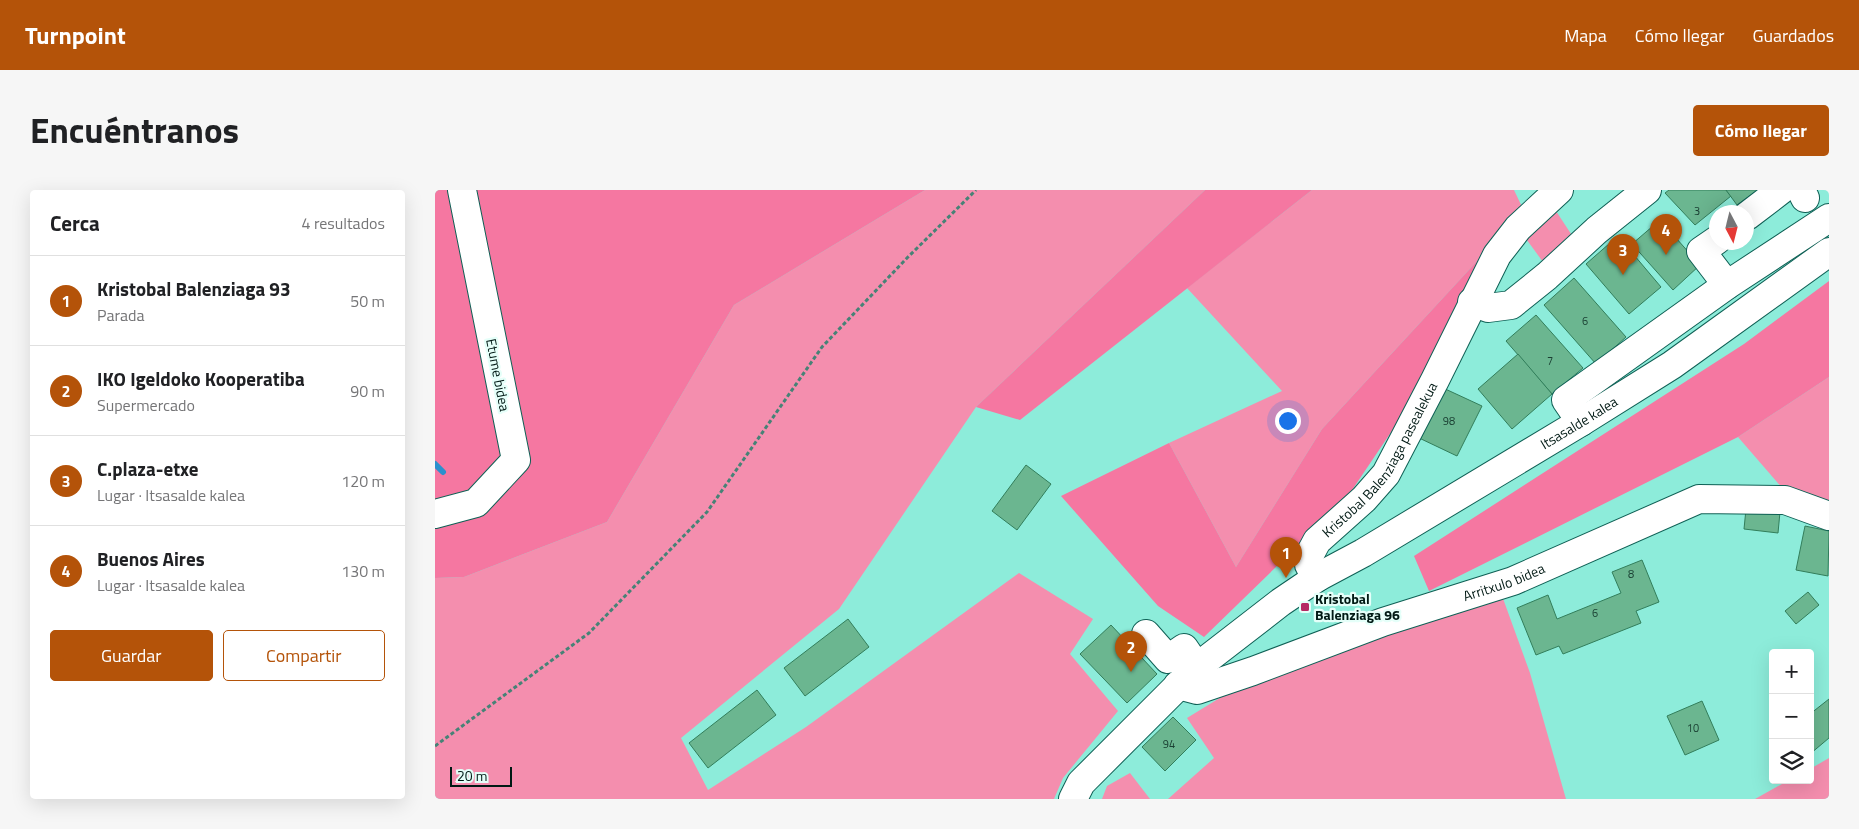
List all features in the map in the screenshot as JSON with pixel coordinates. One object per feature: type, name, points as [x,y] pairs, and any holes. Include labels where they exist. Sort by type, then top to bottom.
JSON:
[{"type":"street","name":"Etume bidea","points":[[435,514],[476,503],[515,460],[462,190]]},
{"type":"street","name":"Kristobal Balenziaga pasealekua","points":[[1318,577],[1309,564],[1310,554],[1317,542],[1364,499],[1386,474],[1497,254],[1518,228],[1559,190]]},
{"type":"street","points":[[1473,302],[1488,308],[1511,305],[1547,276],[1597,230],[1647,190]]},
{"type":"street","points":[[1754,213],[1795,193]]},
{"type":"street","points":[[1581,422],[1567,400],[1727,285],[1829,218]]},
{"type":"street","points":[[1709,246],[1701,251],[1727,285]]},
{"type":"street","name":"Itsasalde kalea","points":[[1318,577],[1363,553],[1581,422],[1671,365],[1829,252]]},
{"type":"street","name":"Arritxulo bidea","points":[[1188,676],[1197,690],[1383,622],[1513,581],[1699,499],[1785,500],[1829,516]]},
{"type":"street","points":[[1073,799],[1081,783],[1188,676],[1281,602],[1318,577]]},
{"type":"street","points":[[1146,634],[1168,659],[1184,648],[1188,676]]},
{"type":"street","points":[[1092,799],[1110,755]]},
{"type":"path","points":[[435,746],[589,633],[707,512],[823,347],[907,258],[976,190]]},
{"type":"shaded area","points":[[435,190],[925,190],[734,305],[607,522],[464,577],[435,578]]},
{"type":"shaded area","points":[[925,190],[1205,190],[976,407],[839,609],[681,738],[708,790],[806,727],[1019,573],[1093,619],[1070,654],[1118,711],[1063,778],[1054,799],[435,799],[435,578],[464,577],[607,522],[734,305]]},
{"type":"shaded area","points":[[1205,190],[1312,190],[1020,420],[976,407]]},
{"type":"shaded area","points":[[1312,190],[1514,190],[1523,209],[1498,232],[1479,259],[1322,429],[1236,567],[1169,443],[1282,391],[1187,288]]},
{"type":"shaded area","points":[[1556,211],[1575,240],[1543,262],[1524,236]]},
{"type":"shaded area","points":[[1479,259],[1435,367],[1346,499],[1204,637],[1158,606],[1061,496],[1169,443],[1236,567],[1322,429]]},
{"type":"shaded area","points":[[1829,281],[1829,377],[1738,437],[1429,591],[1414,556],[1744,344]]},
{"type":"shaded area","points":[[1829,377],[1829,506],[1784,490],[1738,437]]},
{"type":"shaded area","points":[[1501,593],[1530,673],[1566,799],[1168,799],[1214,758],[1187,718],[1254,677]]},
{"type":"shaded area","points":[[1829,758],[1829,799],[1755,799],[1782,784],[1814,784],[1814,767]]},
{"type":"shaded area","points":[[1130,773],[1150,799],[1102,799],[1107,786]]},
{"type":"building","points":[[1669,190],[1726,190],[1731,196],[1720,205],[1709,205],[1709,214],[1695,225],[1665,193]]},
{"type":"building","points":[[1726,190],[1758,190],[1737,205]]},
{"type":"building","points":[[1660,220],[1700,265],[1673,290],[1632,244]]},
{"type":"building","points":[[1618,236],[1661,287],[1629,314],[1586,264]]},
{"type":"building","points":[[1574,278],[1626,337],[1596,364],[1544,305]]},
{"type":"building","points":[[1536,315],[1583,368],[1552,394],[1506,341]]},
{"type":"building","points":[[1518,354],[1552,394],[1512,429],[1478,389]]},
{"type":"building","points":[[1441,387],[1482,406],[1457,456],[1417,437]]},
{"type":"building","points":[[1026,465],[1051,484],[1017,530],[992,511]]},
{"type":"building","points":[[1746,509],[1780,512],[1778,533],[1744,529]]},
{"type":"building","points":[[1805,526],[1829,531],[1828,576],[1796,570]]},
{"type":"building","points":[[1642,560],[1659,602],[1636,611],[1641,623],[1563,654],[1559,646],[1536,655],[1517,608],[1548,595],[1557,619],[1621,593],[1612,572]]},
{"type":"building","points":[[1808,592],[1819,605],[1796,624],[1785,611]]},
{"type":"building","points":[[848,619],[869,647],[805,696],[784,668]]},
{"type":"building","points":[[1111,625],[1157,674],[1127,703],[1080,654]]},
{"type":"building","points":[[757,690],[776,715],[708,768],[689,743]]},
{"type":"building","points":[[1829,699],[1829,738],[1814,751],[1814,739],[1814,711]]},
{"type":"building","points":[[1702,701],[1719,740],[1685,755],[1667,716]]},
{"type":"building","points":[[1173,717],[1196,740],[1165,771],[1142,747]]},
{"type":"waterway","points":[[435,464],[443,472]]},
{"type":"place","name":"Buenos Aires","points":[[1666,255]]},
{"type":"place","name":"C.plaza-etxe","points":[[1623,275]]},
{"type":"place","name":"Kristobal Balenziaga 93","points":[[1286,578]]},
{"type":"place","name":"Kristobal Balenziaga 96","points":[[1305,607]]},
{"type":"place","name":"IKO Igeldoko Kooperatiba","points":[[1131,672]]}]
